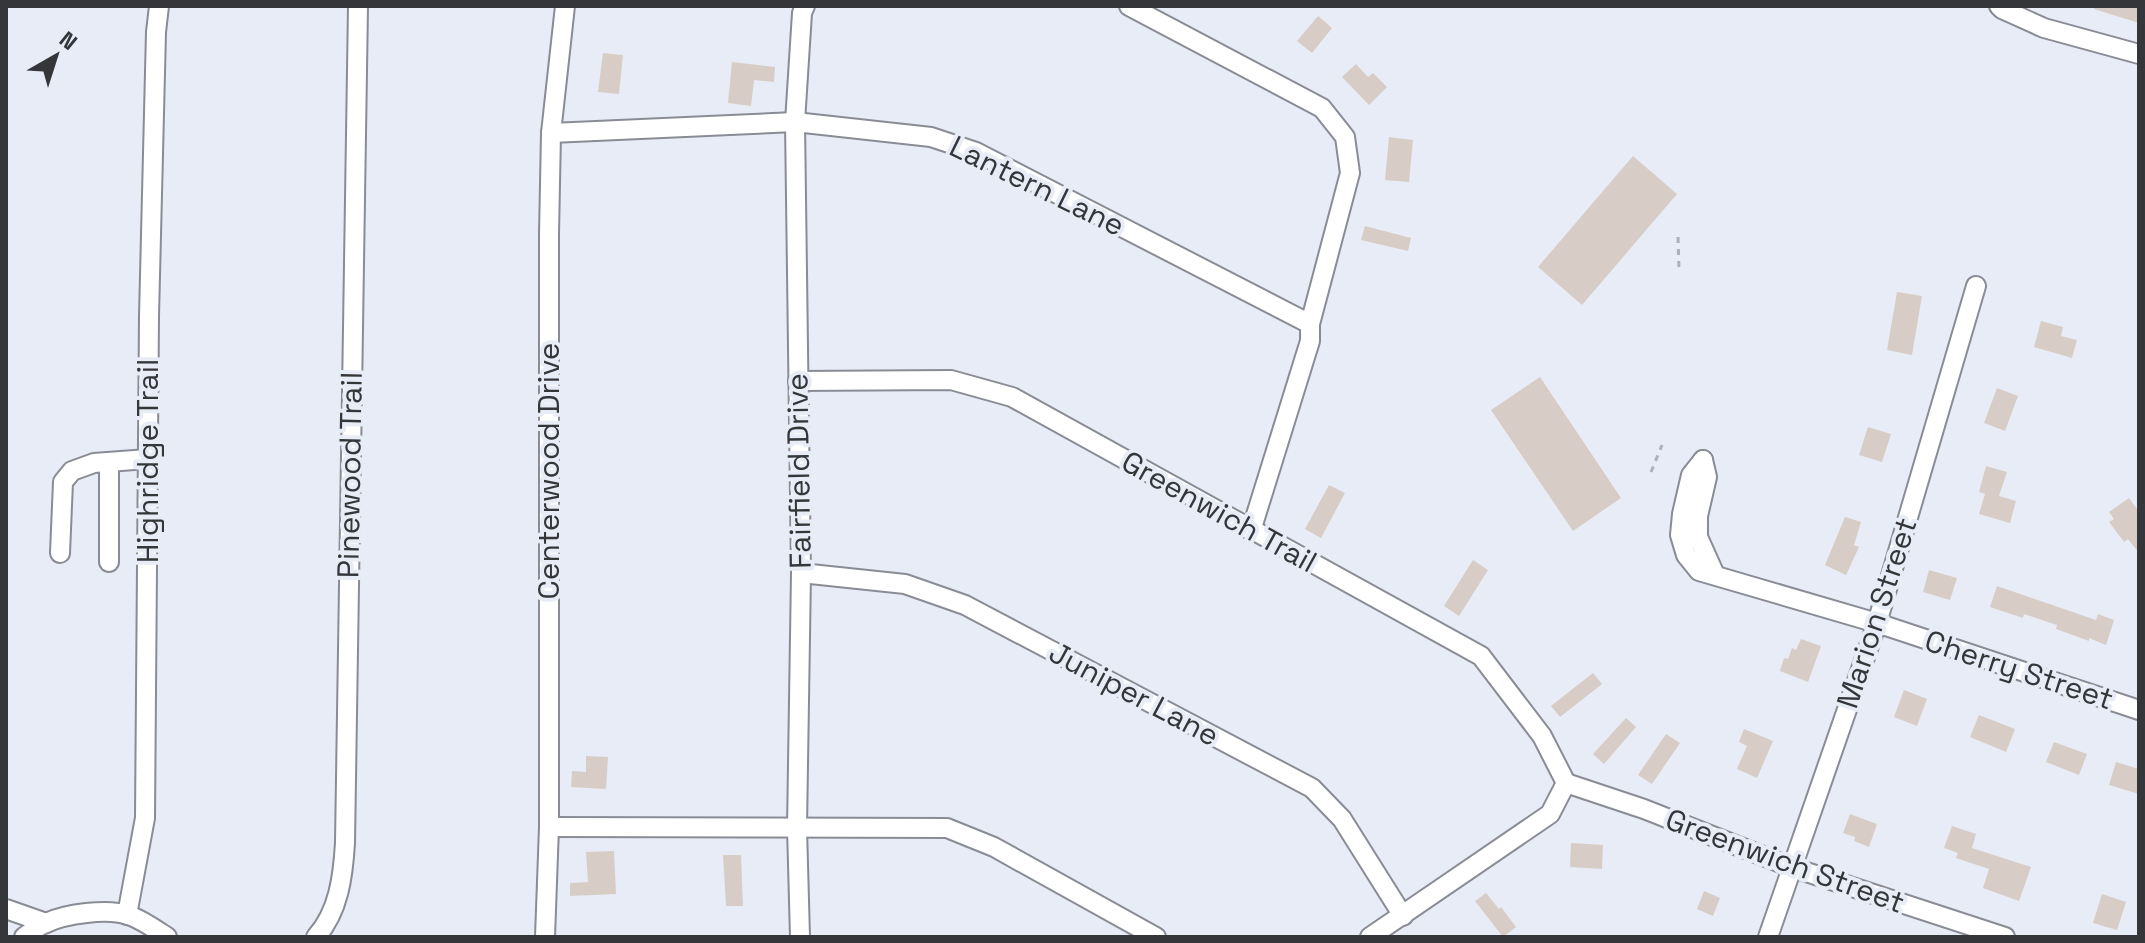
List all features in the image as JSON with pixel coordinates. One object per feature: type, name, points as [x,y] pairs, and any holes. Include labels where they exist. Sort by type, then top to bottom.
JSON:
[{"type":"street","name":"Highridge Trail","points":[[127,915],[145,818],[148,459],[159,6]]},
{"type":"street","name":"Pinewood Trail","points":[[316,937],[326,926],[335,903],[343,873],[345,843],[358,6]]},
{"type":"street","name":"Centerwood Drive","points":[[545,937],[549,827],[551,133],[565,6]]},
{"type":"street","name":"Fairfield Drive","points":[[800,937],[797,828],[801,573],[795,122],[805,6]]},
{"type":"street","points":[[1129,6],[1322,108],[1345,137],[1350,173],[1310,324],[1310,341],[1251,531]]},
{"type":"street","points":[[1999,6],[2044,28],[2139,54]]},
{"type":"street","name":"Lantern Lane","points":[[551,133],[795,122],[931,137],[976,152],[1310,324]]},
{"type":"street","name":"Marion Street","points":[[1768,937],[1877,623],[1976,286]]},
{"type":"street","name":"Greenwich Trail","points":[[798,381],[951,380],[1012,397],[1481,656],[1542,736],[1566,783]]},
{"type":"street","points":[[60,553],[63,482],[72,471],[83,466],[148,459]]},
{"type":"street","name":"Cherry Street","points":[[1715,575],[1698,537],[1698,516],[1707,477],[1703,460],[1691,475],[1680,535],[1686,555],[1699,571],[1877,623],[2139,710]]},
{"type":"street","points":[[109,462],[109,562]]},
{"type":"street","name":"Juniper Lane","points":[[801,573],[905,584],[965,605],[1312,788],[1342,819],[1403,916]]},
{"type":"street","points":[[1370,937],[1550,814],[1566,783]]},
{"type":"street","name":"Greenwich Street","points":[[1566,783],[1644,809],[1791,867],[2005,937]]},
{"type":"street","points":[[549,827],[947,828],[994,847],[1156,937]]},
{"type":"street","points":[[6,909],[46,923]]},
{"type":"street","points":[[24,937],[46,923],[100,912],[127,915],[167,937]]},
{"type":"path","points":[[1678,237],[1679,269]]},
{"type":"path","points":[[1651,472],[1662,445]]},
{"type":"building","points":[[2094,6],[2139,6],[2139,23],[2094,9]]},
{"type":"building","points":[[1318,16],[1332,28],[1312,53],[1297,41]]},
{"type":"building","points":[[603,53],[623,55],[619,94],[598,92]]},
{"type":"building","points":[[732,62],[775,67],[774,82],[754,80],[751,106],[728,103]]},
{"type":"building","points":[[1356,64],[1368,77],[1373,73],[1387,87],[1369,105],[1342,77]]},
{"type":"building","points":[[1389,137],[1413,140],[1409,182],[1385,180]]},
{"type":"building","points":[[1633,156],[1677,194],[1582,305],[1538,267]]},
{"type":"building","points":[[1365,226],[1411,238],[1408,251],[1361,240]]},
{"type":"building","points":[[1897,292],[1922,296],[1912,355],[1887,350]]},
{"type":"building","points":[[2041,321],[2063,327],[2061,336],[2077,340],[2072,358],[2034,347]]},
{"type":"building","points":[[1540,377],[1621,498],[1573,531],[1491,410]]},
{"type":"building","points":[[1997,388],[2018,396],[2005,431],[1984,423]]},
{"type":"building","points":[[1868,427],[1891,434],[1882,462],[1859,455]]},
{"type":"building","points":[[1986,466],[2007,472],[1999,496],[2016,501],[2010,523],[1979,514],[1985,494],[1979,492]]},
{"type":"building","points":[[1329,485],[1345,493],[1321,538],[1305,529]]},
{"type":"building","points":[[2129,498],[2139,512],[2139,553],[2128,539],[2124,542],[2109,522],[2114,519],[2109,512]]},
{"type":"building","points":[[1845,517],[1861,522],[1854,545],[1859,547],[1846,575],[1825,565]]},
{"type":"building","points":[[1473,560],[1488,570],[1459,616],[1444,606]]},
{"type":"building","points":[[1929,570],[1957,578],[1950,600],[1923,592]]},
{"type":"building","points":[[1997,586],[2096,620],[2098,614],[2114,620],[2106,645],[2056,629],[2057,625],[2024,614],[2023,618],[1990,607]]},
{"type":"building","points":[[1801,639],[1821,646],[1808,682],[1780,671],[1784,658],[1788,659],[1792,648],[1796,650]]},
{"type":"building","points":[[1593,673],[1602,684],[1560,717],[1551,706]]},
{"type":"building","points":[[1904,690],[1927,699],[1917,726],[1894,717]]},
{"type":"building","points":[[1979,715],[2015,729],[2006,752],[1970,737]]},
{"type":"building","points":[[1626,718],[1636,727],[1604,764],[1593,754]]},
{"type":"building","points":[[1744,729],[1773,741],[1757,778],[1737,769],[1747,746],[1739,742]]},
{"type":"building","points":[[1666,734],[1680,743],[1652,784],[1638,775]]},
{"type":"building","points":[[2054,742],[2087,754],[2079,775],[2046,762]]},
{"type":"building","points":[[586,756],[608,757],[606,789],[571,787],[572,771],[586,772]]},
{"type":"building","points":[[2116,762],[2139,769],[2139,794],[2109,785]]},
{"type":"building","points":[[1850,814],[1877,824],[1869,847],[1843,833]]},
{"type":"building","points":[[1952,826],[1976,834],[1972,848],[2031,867],[2019,901],[1983,888],[1989,869],[1956,858],[1958,853],[1944,848]]},
{"type":"building","points":[[1571,843],[1603,845],[1602,869],[1570,867]]},
{"type":"building","points":[[614,851],[616,894],[570,896],[570,883],[588,882],[586,852]]},
{"type":"building","points":[[723,855],[741,855],[743,906],[726,906]]},
{"type":"building","points":[[1704,891],[1720,898],[1713,916],[1697,909]]},
{"type":"building","points":[[1486,893],[1516,927],[1503,937],[1475,901]]},
{"type":"building","points":[[2102,894],[2126,902],[2117,930],[2093,923]]}]
